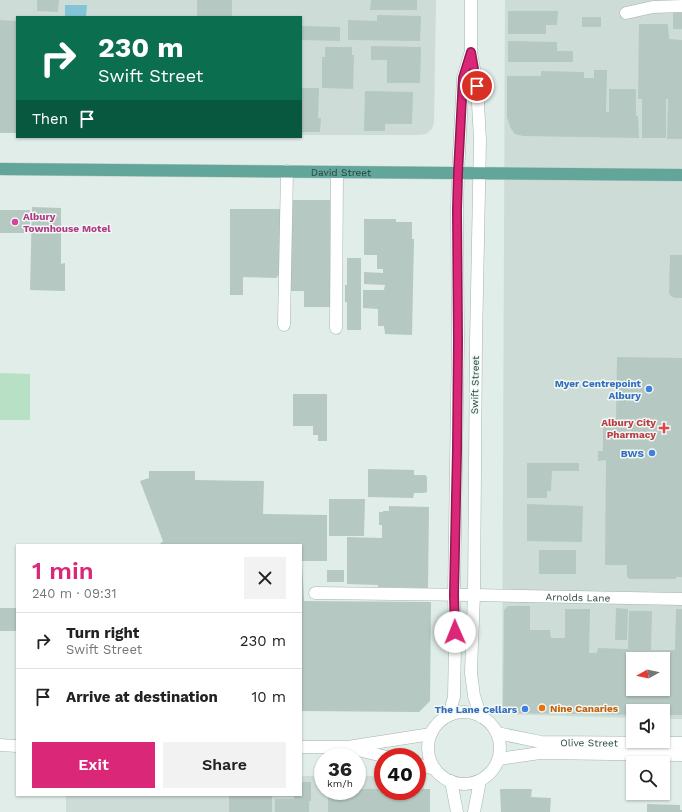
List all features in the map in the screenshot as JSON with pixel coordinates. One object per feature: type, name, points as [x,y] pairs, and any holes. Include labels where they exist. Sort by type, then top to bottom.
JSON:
[{"type":"main road","name":"David Street","points":[[0,169],[682,175]]},
{"type":"street","name":"Swift Street","points":[[471,0],[471,52],[477,86],[480,140],[476,342],[474,595],[471,672],[474,696],[481,716]]},
{"type":"street","points":[[626,13],[653,7],[682,6]]},
{"type":"street","name":"Swift Street","points":[[450,715],[454,697],[455,644],[454,595],[458,341],[458,173],[463,78],[471,52]]},
{"type":"street","points":[[284,325],[286,171]]},
{"type":"street","points":[[336,328],[337,172]]},
{"type":"street","points":[[458,341],[476,342]]},
{"type":"street","name":"Arnolds Lane","points":[[315,593],[682,599]]},
{"type":"street","points":[[465,712],[478,714],[488,721],[497,734],[500,747],[499,759],[491,772],[480,781],[470,784],[456,783],[443,777],[435,769],[429,751],[429,740],[439,722],[450,715],[465,712]]},
{"type":"street","points":[[302,747],[348,747],[431,734]]},
{"type":"street","name":"Olive Street","points":[[497,734],[541,742],[682,743]]},
{"type":"street","points":[[0,745],[16,746]]},
{"type":"street","points":[[348,747],[374,754]]},
{"type":"street","name":"Olive Street","points":[[499,759],[540,753],[682,755]]},
{"type":"street","points":[[426,766],[435,769]]},
{"type":"street","points":[[452,781],[457,812]]},
{"type":"street","points":[[474,812],[480,781]]},
{"type":"shaded area","points":[[0,0],[436,0],[434,123],[432,129],[426,134],[302,135],[302,16],[16,16],[16,132],[0,132]]},
{"type":"shaded area","points":[[505,0],[682,0],[682,719],[670,719],[670,704],[626,704],[626,718],[502,714]]},
{"type":"shaded area","points":[[302,776],[314,776],[314,800],[366,800],[366,776],[374,776],[374,800],[424,800],[424,812],[66,812],[66,796],[302,796]]},
{"type":"green space","points":[[0,373],[30,374],[30,420],[0,420]]},
{"type":"water","points":[[65,5],[87,5],[86,16],[65,16]]},
{"type":"building","points":[[37,0],[59,0],[58,12],[37,11]]},
{"type":"building","points":[[197,0],[232,0],[232,16],[197,16]]},
{"type":"building","points":[[371,0],[417,0],[417,10],[370,10]]},
{"type":"building","points":[[508,11],[558,11],[557,25],[546,25],[546,34],[508,34]]},
{"type":"building","points":[[673,12],[682,13],[682,29],[673,29]]},
{"type":"building","points":[[377,15],[421,16],[420,41],[348,40],[348,20],[377,21]]},
{"type":"building","points":[[582,17],[601,17],[601,27],[582,27]]},
{"type":"building","points":[[0,20],[16,21],[16,133],[0,133]]},
{"type":"building","points":[[639,24],[668,24],[669,39],[682,40],[682,139],[667,139],[668,99],[666,99],[666,138],[642,138],[642,99],[638,99]]},
{"type":"building","points":[[302,26],[340,27],[340,41],[302,40]]},
{"type":"building","points":[[508,41],[557,42],[557,51],[573,51],[573,62],[508,62]]},
{"type":"building","points":[[371,46],[421,47],[420,83],[387,83],[387,60],[371,60]]},
{"type":"building","points":[[325,47],[352,47],[352,55],[354,55],[353,89],[322,88],[322,57],[325,57]]},
{"type":"building","points":[[594,70],[607,70],[606,112],[609,112],[609,89],[636,89],[636,116],[638,116],[639,138],[523,136],[515,134],[510,127],[507,117],[507,76],[541,76],[541,71],[584,72],[584,78],[594,78]]},
{"type":"building","points":[[302,88],[319,88],[318,118],[321,118],[320,132],[302,132]]},
{"type":"building","points":[[365,91],[413,92],[412,124],[385,124],[385,131],[364,131]]},
{"type":"building","points":[[291,200],[330,200],[330,307],[304,307],[304,291],[290,291]]},
{"type":"building","points":[[32,207],[61,208],[61,264],[65,263],[65,291],[30,290]]},
{"type":"building","points":[[230,209],[280,209],[280,273],[276,278],[243,277],[243,295],[230,295]]},
{"type":"building","name":"Albury Townhouse Motel","points":[[0,210],[30,210],[30,233],[0,233]]},
{"type":"building","points":[[364,219],[396,219],[396,222],[412,222],[412,239],[414,239],[412,335],[385,334],[384,326],[378,326],[378,309],[363,308],[363,290],[384,290],[385,285],[364,284],[364,272],[383,273],[383,269],[377,269],[377,255],[364,255]]},
{"type":"building","points":[[670,255],[682,255],[682,298],[675,298],[669,293]]},
{"type":"building","points":[[347,258],[361,258],[361,330],[347,330],[347,302],[345,302],[345,285],[347,285]]},
{"type":"building","name":"Myer Centrepoint Albury","points":[[617,357],[682,358],[682,577],[676,577],[676,579],[630,579],[627,577],[627,565],[605,565],[606,460],[598,461],[598,451],[603,451],[603,420],[616,421]]},
{"type":"building","points":[[293,394],[327,394],[327,441],[318,441],[318,435],[313,435],[313,426],[293,426]]},
{"type":"building","points":[[527,463],[579,463],[579,471],[552,471],[551,491],[547,491],[547,498],[527,498]]},
{"type":"building","points":[[368,469],[414,470],[414,475],[425,475],[427,477],[427,492],[414,493],[413,498],[368,497]]},
{"type":"building","points":[[149,471],[195,471],[195,480],[264,481],[263,514],[327,515],[327,561],[302,561],[302,544],[160,544],[163,541],[140,481],[149,478]]},
{"type":"building","points":[[329,499],[365,499],[364,536],[329,536]]},
{"type":"building","points":[[527,504],[583,506],[582,542],[527,541]]},
{"type":"building","points":[[389,506],[429,507],[428,588],[378,587],[378,585],[347,584],[347,537],[382,538],[382,525],[379,525],[379,512],[389,511]]},
{"type":"building","points":[[539,550],[576,550],[576,574],[539,574]]},
{"type":"building","points":[[302,562],[304,601],[431,602],[430,701],[419,712],[302,711]]},
{"type":"building","points":[[327,570],[344,570],[344,582],[327,582]]},
{"type":"building","points":[[508,606],[530,606],[530,630],[550,630],[551,638],[565,638],[565,609],[590,609],[589,653],[597,653],[598,648],[628,649],[629,611],[652,611],[651,650],[675,650],[676,609],[682,609],[682,715],[670,715],[670,704],[626,704],[626,715],[508,713],[503,709],[504,610]]},
{"type":"building","points":[[0,608],[16,608],[16,631],[0,631]]},
{"type":"building","points":[[616,608],[628,609],[627,640],[615,640]]},
{"type":"building","points":[[302,782],[311,782],[311,801],[309,801],[309,812],[275,812],[275,799],[294,799],[294,796],[302,796]]},
{"type":"building","points":[[366,789],[374,789],[374,800],[426,800],[426,789],[430,789],[430,812],[328,812],[328,800],[366,800]]},
{"type":"building","points":[[500,789],[532,789],[531,797],[551,798],[550,812],[501,812]]},
{"type":"building","points":[[229,796],[272,796],[272,812],[229,812]]},
{"type":"building","points":[[647,804],[680,805],[680,810],[682,810],[682,812],[647,812]]},
{"type":"place","name":"Albury Townhouse Motel","points":[[15,222]]},
{"type":"place","name":"Myer Centrepoint Albury","points":[[649,389]]},
{"type":"place","name":"Albury City Pharmacy","points":[[664,428]]},
{"type":"place","name":"BWS","points":[[652,453]]},
{"type":"place","name":"Nine Canaries","points":[[542,708]]},
{"type":"place","name":"The Lane Cellars","points":[[525,709]]},
{"type":"route","points":[[455,632],[454,595],[457,450],[458,173],[463,78],[471,52],[477,86]]}]
